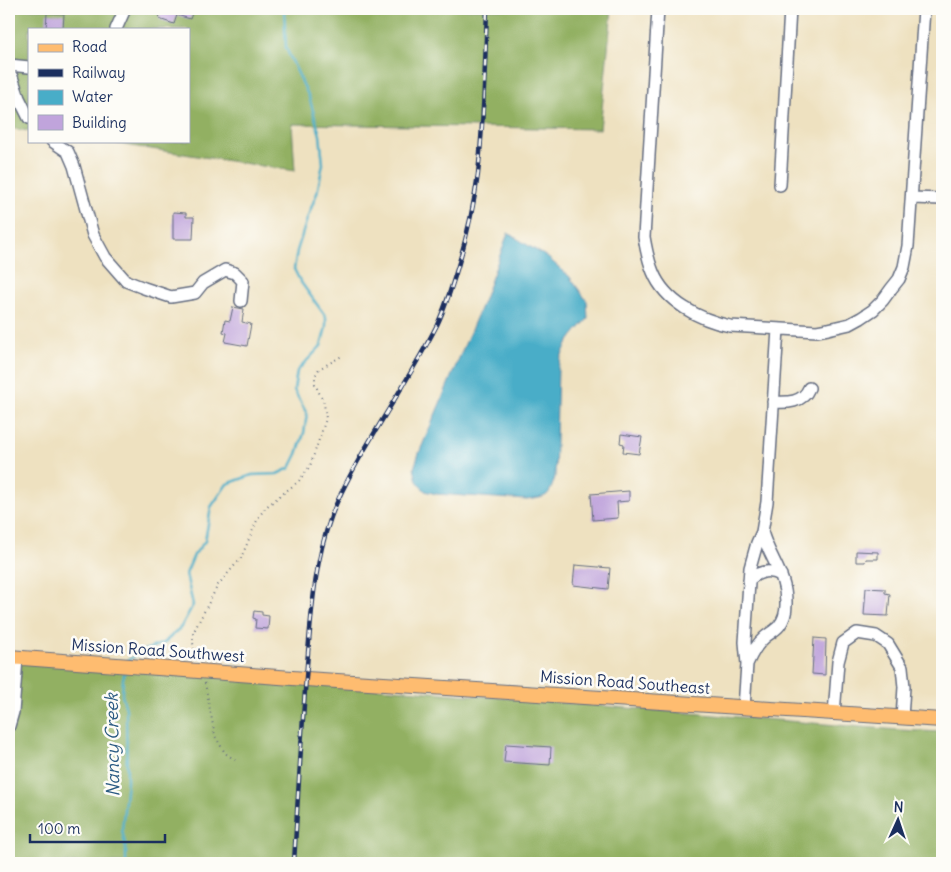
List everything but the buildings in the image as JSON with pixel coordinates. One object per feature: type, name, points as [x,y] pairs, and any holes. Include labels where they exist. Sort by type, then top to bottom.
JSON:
[{"type":"main road","name":"Mission Road Southwest","points":[[13,658],[306,679]]},
{"type":"main road","name":"Mission Road Southeast","points":[[306,679],[942,720]]},
{"type":"street","points":[[116,28],[125,9]]},
{"type":"street","points":[[658,9],[644,237],[647,256],[654,274],[665,290],[683,308],[701,318],[730,326],[817,331],[839,327],[861,318],[883,300],[904,268],[912,198],[924,9]]},
{"type":"street","points":[[780,184],[790,9]]},
{"type":"street","points":[[9,65],[28,67]]},
{"type":"street","points":[[9,73],[28,116]]},
{"type":"street","points":[[53,142],[68,152],[74,166],[93,235],[105,257],[126,281],[172,297],[195,294],[203,283],[225,270],[235,273],[243,281],[242,301]]},
{"type":"street","points":[[912,198],[942,199]]},
{"type":"street","points":[[744,708],[745,642],[749,580],[753,555],[762,532],[767,502],[778,329]]},
{"type":"street","points":[[773,402],[796,401],[803,398],[808,388]]},
{"type":"street","points":[[746,664],[760,641],[778,627],[785,613],[786,592],[784,583],[762,532]]},
{"type":"street","points":[[749,580],[757,574],[769,571],[781,575]]},
{"type":"street","points":[[834,714],[838,662],[843,643],[857,633],[876,636],[888,644],[902,667],[904,687],[902,718]]},
{"type":"street","points":[[9,726],[14,712],[13,658]]},
{"type":"path","points":[[238,762],[225,753],[215,736],[193,643],[193,633],[218,585],[241,558],[258,518],[266,506],[299,481],[310,466],[326,419],[324,402],[315,384],[315,376],[319,369],[342,356]]},
{"type":"green space","points":[[9,9],[612,9],[600,129],[292,124],[295,171],[106,142],[190,142],[190,28],[28,28],[28,131],[9,128]]},
{"type":"green space","points":[[9,658],[942,732],[942,863],[9,863]]},
{"type":"water","points":[[508,233],[547,257],[569,276],[587,301],[588,319],[569,341],[558,368],[555,477],[553,484],[544,497],[527,500],[436,494],[425,491],[417,481],[414,468],[484,299]]},
{"type":"waterway","name":"Nancy Creek","points":[[128,660],[145,650],[164,643],[181,627],[193,605],[186,574],[194,555],[205,541],[211,507],[227,484],[252,475],[277,474],[290,468],[304,433],[307,414],[294,390],[297,371],[321,346],[326,327],[326,317],[300,281],[294,269],[297,251],[317,193],[323,164],[320,135],[309,97],[286,48],[284,9]]},
{"type":"waterway","name":"Nancy Creek","points":[[125,670],[122,695],[126,709],[127,781],[122,830],[126,848],[126,863]]},
{"type":"railway","points":[[294,863],[309,636],[321,550],[331,517],[343,488],[440,318],[461,255],[470,220],[478,174],[483,112],[487,9]]}]
